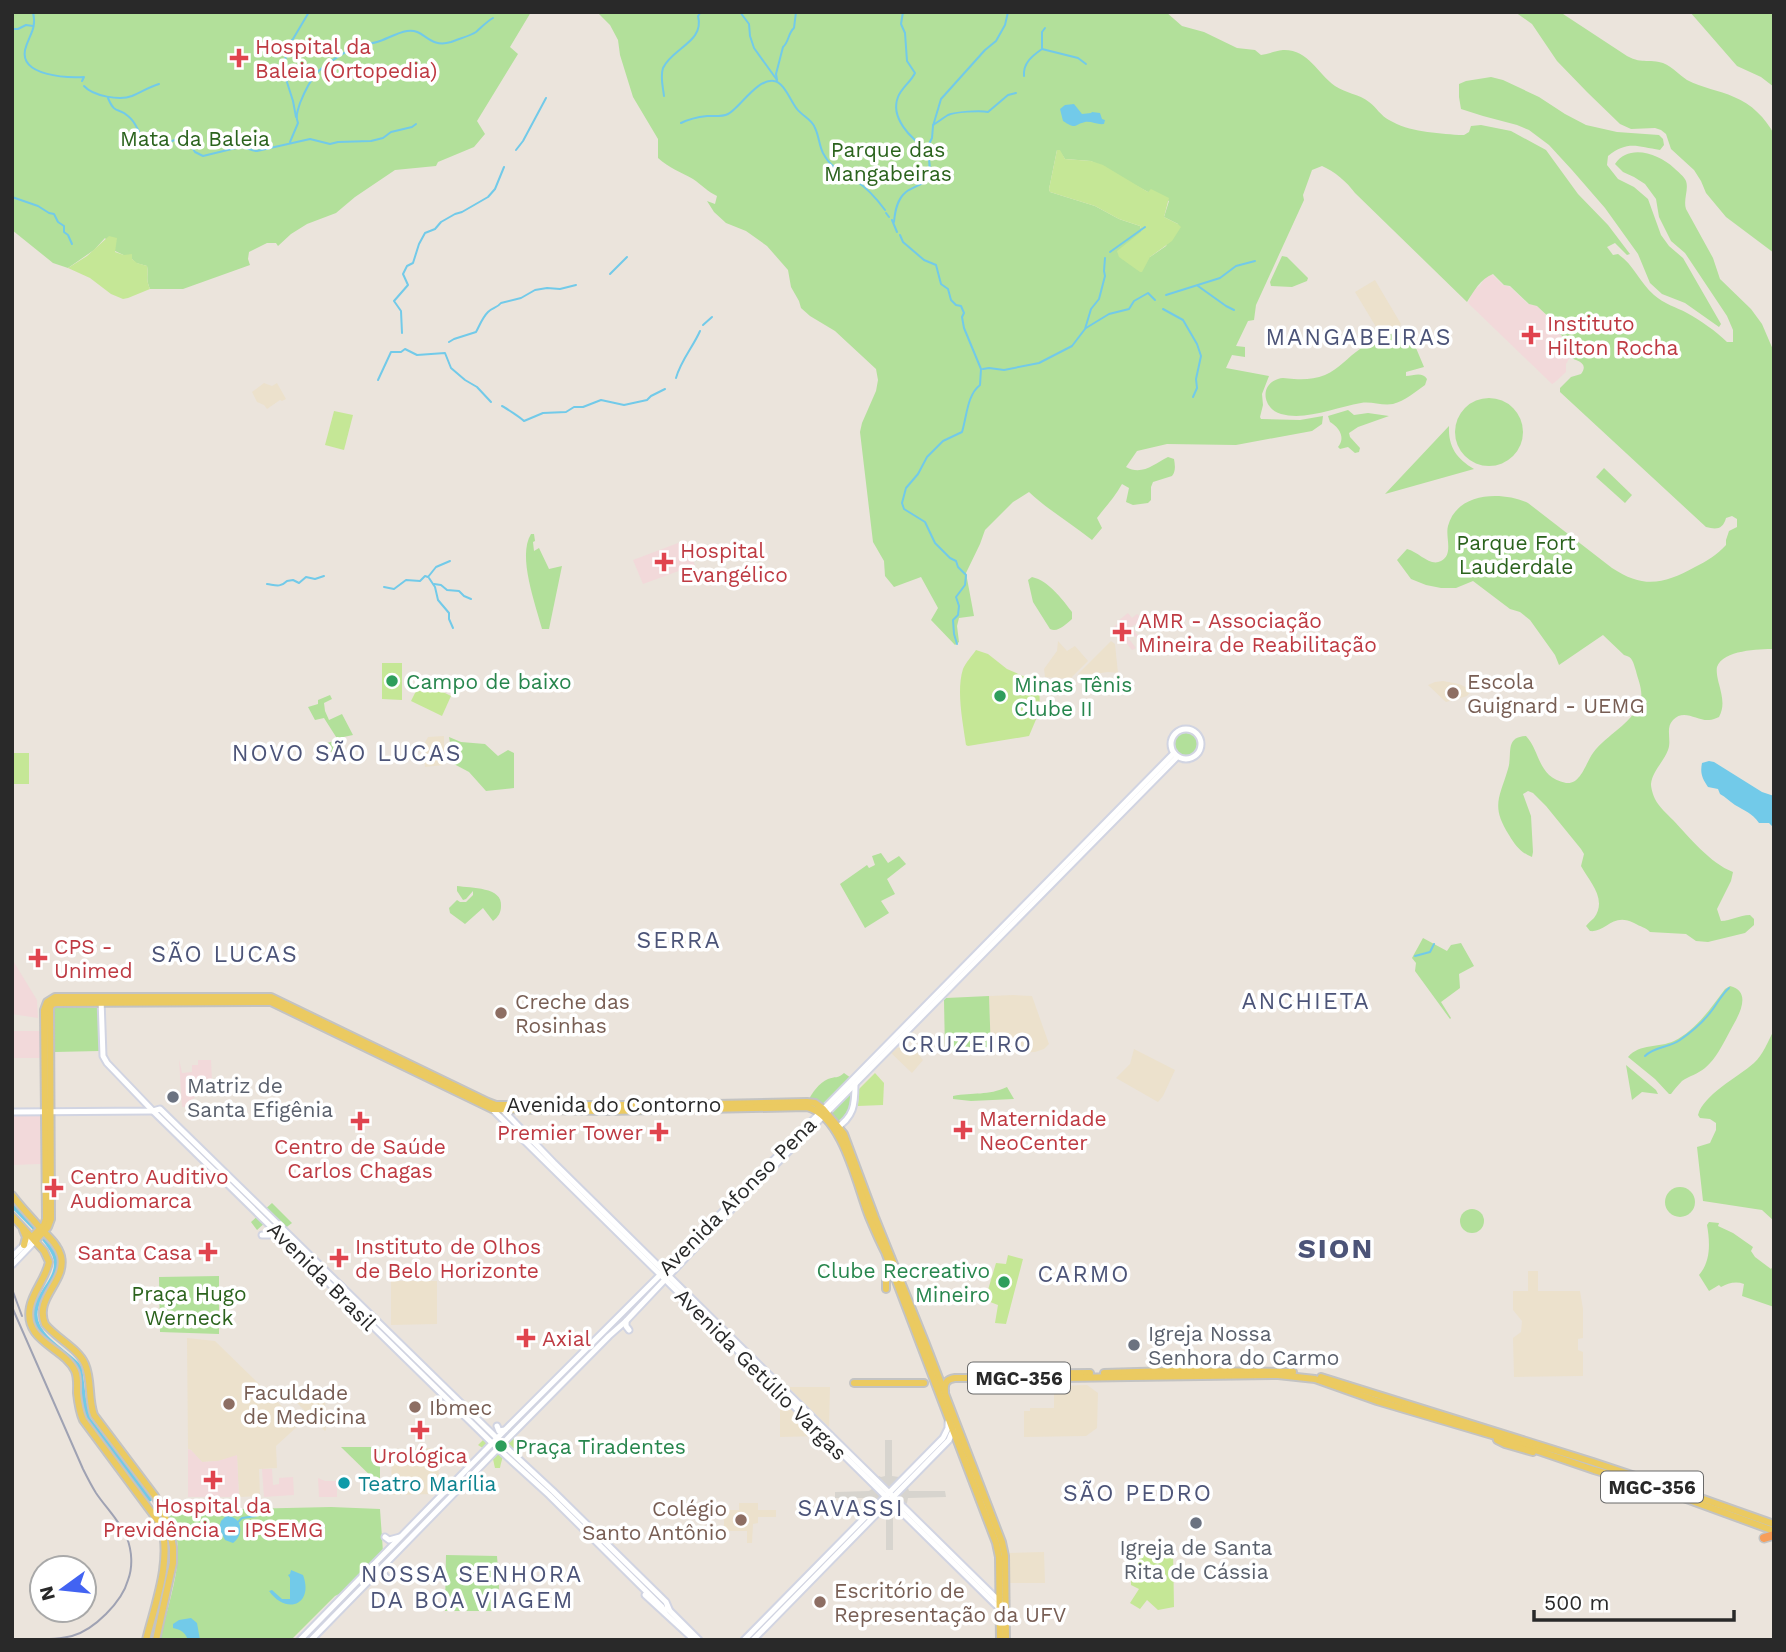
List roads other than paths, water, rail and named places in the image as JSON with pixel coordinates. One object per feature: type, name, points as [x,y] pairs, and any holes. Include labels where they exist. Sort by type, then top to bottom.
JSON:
[{"type":"main road","points":[[1189,729],[1197,734],[1201,745],[1198,754],[1188,759],[1175,755],[1171,741],[1177,733],[1189,729]]},
{"type":"main road","name":"Avenida Afonso Pena","points":[[303,1639],[541,1390],[788,1156],[858,1074],[1175,755]]},
{"type":"main road","name":"Avenida Afonso Pena","points":[[311,1640],[626,1321],[728,1205],[946,993],[1016,916]]},
{"type":"main road","name":"Avenida do Contorno","points":[[42,1230],[46,1214],[48,1168],[44,1010],[47,1002],[55,997],[271,1002],[492,1109],[542,1104],[807,1102],[815,1104],[823,1113]]},
{"type":"main road","name":"Avenida do Contorno","points":[[101,999],[271,997],[501,1108]]},
{"type":"main road","name":"Avenida Brasil","points":[[101,999],[103,1056],[107,1063],[378,1317],[495,1441],[662,1607],[699,1640]]},
{"type":"main road","points":[[415,1073],[420,1071],[435,1077]]},
{"type":"main road","points":[[837,1128],[854,1108],[858,1074]]},
{"type":"main road","name":"Avenida Getúlio Vargas","points":[[501,1108],[664,1275],[784,1386],[937,1548],[947,1553],[993,1595],[1000,1606]]},
{"type":"main road","name":"Avenida Getúlio Vargas","points":[[492,1109],[889,1496]]},
{"type":"main road","points":[[12,1112],[157,1110]]},
{"type":"main road","name":"Avenida Brasil","points":[[157,1110],[280,1235],[439,1382],[451,1390],[495,1441]]},
{"type":"main road","points":[[823,1113],[844,1134],[999,1550],[1000,1606],[1004,1611],[1004,1638]]},
{"type":"main road","points":[[543,1153],[543,1160]]},
{"type":"main road","points":[[554,1163],[555,1171]]},
{"type":"main road","name":"Avenida do Contorno","points":[[12,1265],[42,1230],[50,1225],[48,1168]]},
{"type":"main road","points":[[12,1195],[61,1254],[60,1272],[43,1304],[42,1317],[47,1327],[84,1361],[92,1390],[99,1391]]},
{"type":"main road","points":[[721,1203],[728,1205]]},
{"type":"main road","points":[[33,1218],[42,1220],[46,1214]]},
{"type":"main road","points":[[12,1216],[35,1238],[50,1262],[30,1305],[30,1322],[37,1336],[75,1370],[78,1404],[98,1422],[155,1496],[170,1532],[173,1555],[156,1640]]},
{"type":"main road","points":[[21,1225],[26,1237],[24,1245]]},
{"type":"main road","points":[[262,1235],[280,1235]]},
{"type":"main road","name":"Avenida do Contorno","points":[[12,1257],[35,1238]]},
{"type":"main road","points":[[887,1253],[900,1253]]},
{"type":"main road","points":[[886,1289],[887,1253]]},
{"type":"main road","points":[[887,1253],[926,1344],[1004,1550],[1004,1638]]},
{"type":"main road","points":[[626,1321],[629,1330]]},
{"type":"main road","points":[[926,1344],[925,1331],[929,1328]]},
{"type":"main road","points":[[915,1330],[926,1344]]},
{"type":"main road","points":[[988,1369],[1009,1374]]},
{"type":"main road","name":"MGC-356","points":[[945,1393],[946,1383],[951,1378],[1026,1378],[1102,1373],[1203,1376],[1242,1371],[1284,1371],[1316,1376],[1491,1432]]},
{"type":"main road","points":[[1102,1373],[1117,1381]]},
{"type":"main road","name":"MGC-356","points":[[939,1378],[949,1374],[1102,1373],[1222,1373],[1307,1377],[1410,1412],[1491,1432]]},
{"type":"main road","points":[[937,1389],[939,1378]]},
{"type":"main road","points":[[953,1381],[1026,1378]]},
{"type":"main road","points":[[89,1382],[88,1415],[108,1456],[158,1520]]},
{"type":"main road","points":[[854,1383],[923,1383]]},
{"type":"main road","points":[[753,1640],[844,1549],[943,1438],[948,1429],[947,1415]]},
{"type":"main road","points":[[745,1640],[949,1440],[954,1420]]},
{"type":"main road","points":[[497,1426],[499,1431],[505,1430]]},
{"type":"main road","points":[[1491,1432],[1502,1430],[1506,1438],[1528,1445]]},
{"type":"main road","points":[[1491,1432],[1528,1445]]},
{"type":"main road","points":[[966,1450],[970,1440]]},
{"type":"main road","name":"MGC-356","points":[[1528,1445],[1539,1446],[1695,1496],[1771,1532]]},
{"type":"main road","name":"MGC-356","points":[[1528,1445],[1561,1461],[1662,1490],[1771,1532]]},
{"type":"main road","name":"Avenida Brasil","points":[[548,1494],[553,1491],[666,1602],[667,1611],[694,1640]]},
{"type":"main road","name":"Avenida Brasil","points":[[548,1494],[659,1610],[667,1611]]},
{"type":"main road","points":[[146,1504],[153,1503],[155,1496]]},
{"type":"main road","points":[[146,1640],[165,1552],[164,1535],[157,1512],[161,1507]]},
{"type":"main road","points":[[385,1537],[389,1540],[400,1537]]},
{"type":"main road","points":[[364,1585],[368,1576],[383,1561],[386,1552],[393,1556]]},
{"type":"main road","name":"Avenida Getúlio Vargas","points":[[947,1553],[1000,1606]]},
{"type":"main road","points":[[376,1573],[382,1573],[388,1578]]},
{"type":"main road","points":[[993,1595],[1000,1591]]},
{"type":"main road","points":[[764,1610],[767,1616]]},
{"type":"water","points":[[1074,104],[1082,114],[1100,113],[1105,120],[1104,124],[1087,122],[1073,126],[1063,121],[1060,109]]},
{"type":"water","points":[[1709,761],[1762,792],[1774,796],[1774,828],[1769,823],[1759,823],[1751,814],[1720,794],[1718,789],[1708,787],[1701,770],[1702,763]]},
{"type":"water","points":[[226,1516],[236,1519],[240,1526],[239,1535],[233,1543],[225,1540],[219,1528]]},
{"type":"water","points":[[291,1570],[303,1575],[305,1593],[302,1599],[291,1605],[276,1599],[269,1591],[272,1590],[282,1599],[290,1599],[288,1575]]},
{"type":"water","points":[[191,1618],[197,1623],[200,1640],[188,1640],[186,1635],[173,1628],[173,1624],[179,1620]]},
{"type":"waterway","points":[[33,12],[33,28],[25,50],[25,59],[46,74],[84,77],[82,81]]},
{"type":"waterway","points":[[296,117],[285,76],[286,45],[293,39],[309,12]]},
{"type":"waterway","points":[[664,96],[663,68],[697,32],[698,16],[701,12]]},
{"type":"waterway","points":[[740,12],[749,24],[754,48],[777,80]]},
{"type":"waterway","points":[[777,80],[783,47],[794,28],[796,12]]},
{"type":"waterway","points":[[894,222],[900,198],[924,181],[930,169],[927,148],[908,133],[897,112],[898,97],[915,73],[907,61],[905,33],[901,24],[903,12]]},
{"type":"waterway","points":[[927,148],[941,99],[996,41],[1005,25],[1008,12]]},
{"type":"waterway","points":[[290,142],[298,123],[300,103],[313,77],[344,53],[407,31],[418,32],[437,43],[451,42],[473,33],[493,18]]},
{"type":"waterway","points":[[12,29],[33,26]]},
{"type":"waterway","points":[[1024,76],[1027,64],[1042,49],[1042,32],[1045,28]]},
{"type":"waterway","points":[[1042,49],[1078,58],[1086,64]]},
{"type":"waterway","points":[[681,123],[700,117],[728,114],[761,84],[768,81],[778,82],[797,109],[814,125],[826,159],[864,187],[885,210]]},
{"type":"waterway","points":[[84,86],[100,95],[121,98],[159,84]]},
{"type":"waterway","points":[[933,125],[951,114],[988,112],[1008,95],[1016,93]]},
{"type":"waterway","points":[[108,98],[115,109],[132,120],[146,139],[164,144],[186,138],[195,152],[203,156],[240,147],[257,151],[310,139],[330,144],[371,141],[416,124]]},
{"type":"waterway","points":[[516,150],[546,98]]},
{"type":"waterway","points":[[402,333],[401,311],[394,301],[408,285],[403,274],[407,266],[413,263],[425,233],[488,197],[495,189],[504,167]]},
{"type":"waterway","points":[[12,197],[54,214],[64,226],[64,232],[72,244]]},
{"type":"waterway","points":[[886,213],[889,217]]},
{"type":"waterway","points":[[892,220],[897,232]]},
{"type":"waterway","points":[[1110,252],[1145,227]]},
{"type":"waterway","points":[[900,235],[903,242],[924,260],[936,265],[941,284],[948,289],[951,300],[961,306],[964,328],[981,369],[980,385],[970,400],[962,432],[943,441],[927,457],[906,488],[902,503],[904,509],[925,522],[935,543],[956,561],[966,575],[965,585],[956,597],[958,615],[953,620],[957,644]]},
{"type":"waterway","points":[[610,274],[627,257]]},
{"type":"waterway","points":[[983,369],[1004,370],[1039,363],[1072,346],[1085,329],[1091,309],[1099,299],[1105,276],[1105,258]]},
{"type":"waterway","points":[[1166,295],[1220,278],[1236,266],[1255,261]]},
{"type":"waterway","points":[[449,342],[476,332],[486,314],[501,303],[521,298],[535,290],[576,285]]},
{"type":"waterway","points":[[1198,286],[1234,310]]},
{"type":"waterway","points":[[1086,328],[1109,314],[1129,309],[1134,301],[1148,293],[1155,300]]},
{"type":"waterway","points":[[1163,309],[1183,320],[1197,344],[1201,356],[1196,379],[1197,388],[1193,397]]},
{"type":"waterway","points":[[703,325],[712,317]]},
{"type":"waterway","points":[[676,378],[700,331]]},
{"type":"waterway","points":[[378,380],[391,352],[405,349],[417,355],[445,353],[451,368],[477,387],[491,402]]},
{"type":"waterway","points":[[502,406],[524,421],[543,413],[566,412],[574,407],[583,407],[601,400],[624,405],[647,400],[665,389]]},
{"type":"waterway","points":[[384,587],[394,589],[406,580],[420,581],[425,576],[428,577],[436,567],[450,561]]},
{"type":"waterway","points":[[267,584],[280,585],[293,580],[299,583],[306,577],[315,579],[324,576]]},
{"type":"waterway","points":[[429,578],[435,587],[438,600],[449,613],[453,628]]},
{"type":"waterway","points":[[434,584],[447,590],[459,591],[471,599]]},
{"type":"waterway","points":[[1415,956],[1430,952],[1434,944]]},
{"type":"waterway","points":[[1645,1056],[1653,1050],[1676,1043],[1691,1031],[1706,1018],[1729,988]]},
{"type":"waterway","points":[[12,1205],[44,1239],[56,1260],[53,1276],[36,1308],[38,1326],[51,1342],[77,1364],[89,1420],[150,1499]]},
{"type":"waterway","points":[[238,1522],[242,1518],[256,1516]]},
{"type":"railway","points":[[12,1289],[22,1316]]},
{"type":"railway","points":[[12,1307],[83,1469],[96,1493],[124,1532],[131,1559],[130,1575],[120,1597],[106,1614],[89,1628],[65,1638],[12,1640]]},
{"type":"place","name":"Hospital da Baleia (Ortopedia)","points":[[239,58]]},
{"type":"place","name":"Instituto Hilton Rocha","points":[[1531,335]]},
{"type":"place","name":"Hospital Evangélico","points":[[664,562]]},
{"type":"place","name":"AMR - Associação Mineira de Reabilitação","points":[[1122,632]]},
{"type":"place","name":"Campo de baixo","points":[[392,681]]},
{"type":"place","name":"Escola Guignard - UEMG","points":[[1453,693]]},
{"type":"place","name":"Minas Tênis Clube II","points":[[1000,696]]},
{"type":"place","name":"CPS - Unimed","points":[[38,958]]},
{"type":"place","name":"Creche das Rosinhas","points":[[501,1013]]},
{"type":"place","name":"Matriz de Santa Efigênia","points":[[173,1097]]},
{"type":"place","name":"Centro de Saúde Carlos Chagas","points":[[360,1121]]},
{"type":"place","name":"Maternidade NeoCenter","points":[[963,1130]]},
{"type":"place","name":"Premier Tower","points":[[659,1132]]},
{"type":"place","name":"Centro Auditivo Audiomarca","points":[[54,1188]]},
{"type":"place","name":"Santa Casa","points":[[208,1252]]},
{"type":"place","name":"Instituto de Olhos de Belo Horizonte","points":[[339,1258]]},
{"type":"place","name":"Clube Recreativo Mineiro","points":[[1004,1282]]},
{"type":"place","name":"Axial","points":[[526,1338]]},
{"type":"place","name":"Igreja Nossa Senhora do Carmo","points":[[1134,1345]]},
{"type":"place","name":"Faculdade de Medicina","points":[[229,1404]]},
{"type":"place","name":"Ibmec","points":[[415,1407]]},
{"type":"place","name":"Urológica","points":[[420,1430]]},
{"type":"place","name":"Praça Tiradentes","points":[[501,1446]]},
{"type":"place","name":"Hospital da Previdência - IPSEMG","points":[[213,1480]]},
{"type":"place","name":"Teatro Marília","points":[[344,1483]]},
{"type":"place","name":"Colégio Santo Antônio","points":[[741,1520]]},
{"type":"place","name":"Igreja de Santa Rita de Cássia","points":[[1196,1523]]},
{"type":"place","name":"Escritório de Representação da UFV","points":[[820,1602]]},
{"type":"district","name":"MANGABEIRAS","points":[[1359,337]]},
{"type":"district","name":"NOVO SÃO LUCAS","points":[[347,753]]},
{"type":"district","name":"SERRA","points":[[679,940]]},
{"type":"district","name":"SÃO LUCAS","points":[[225,954]]},
{"type":"district","name":"ANCHIETA","points":[[1306,1001]]},
{"type":"district","name":"CRUZEIRO","points":[[967,1044]]},
{"type":"district","name":"SION","points":[[1336,1248]]},
{"type":"district","name":"CARMO","points":[[1084,1274]]},
{"type":"district","name":"SÃO PEDRO","points":[[1138,1493]]},
{"type":"district","name":"SAVASSI","points":[[851,1508]]},
{"type":"district","name":"NOSSA SENHORA DA BOA VIAGEM","points":[[472,1587]]},
{"type":"park label","name":"Mata da Baleia","points":[[195,138]]},
{"type":"park label","name":"Parque das Mangabeiras","points":[[888,161]]},
{"type":"park label","name":"Parque Fort Lauderdale","points":[[1516,554]]},
{"type":"park label","name":"Praça Hugo Werneck","points":[[189,1305]]}]
